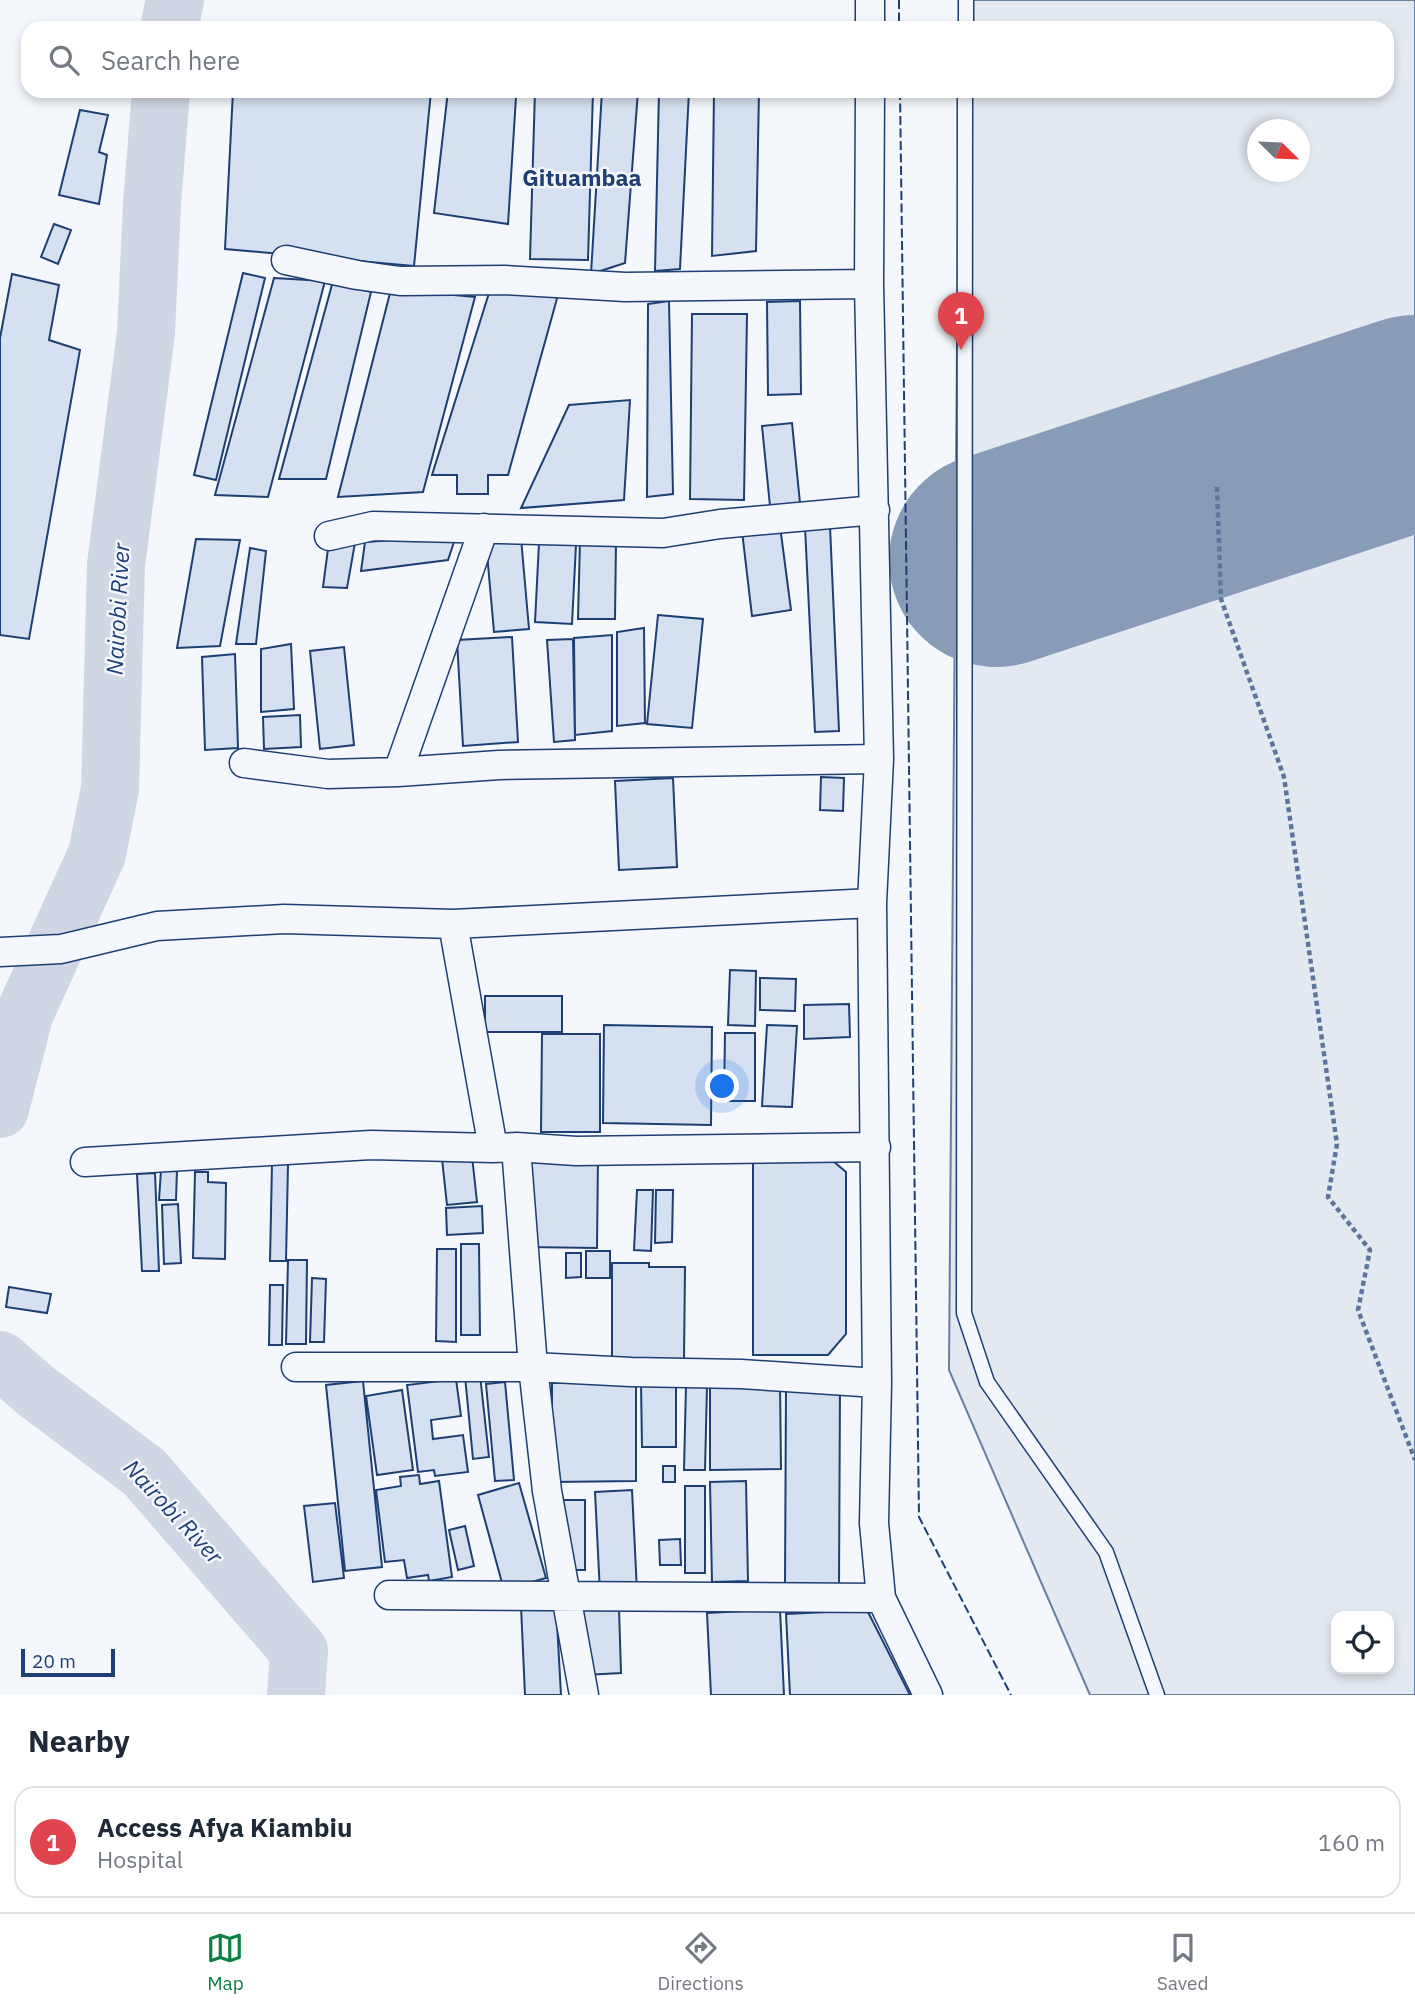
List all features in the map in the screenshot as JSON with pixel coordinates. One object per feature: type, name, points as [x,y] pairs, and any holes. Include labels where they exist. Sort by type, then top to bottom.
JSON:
[{"type":"street","points":[[870,0],[870,21]]},
{"type":"street","points":[[870,98],[869,284],[879,759],[872,903],[877,1383],[874,1523],[881,1598],[928,1695]]},
{"type":"street","points":[[286,260],[400,281],[504,280],[625,287],[869,284]]},
{"type":"street","points":[[329,536],[373,526],[663,533],[720,524],[875,510]]},
{"type":"street","points":[[398,772],[484,528]]},
{"type":"street","points":[[244,763],[328,774],[499,765],[879,759]]},
{"type":"street","points":[[0,952],[61,949],[157,926],[284,919],[453,924],[872,903]]},
{"type":"street","points":[[453,924],[504,1147],[547,1491],[584,1695]]},
{"type":"street","points":[[85,1163],[371,1145],[576,1151],[876,1147]]},
{"type":"street","points":[[296,1367],[533,1367],[741,1374],[877,1383]]},
{"type":"street","points":[[389,1595],[881,1598]]},
{"type":"lane","points":[[965,0],[965,21]]},
{"type":"lane","points":[[965,98],[964,1313],[987,1382],[1106,1552],[1157,1695]]},
{"type":"path","points":[[1217,487],[1221,599],[1284,777],[1337,1144],[1328,1197],[1370,1250],[1358,1310],[1415,1460]]},
{"type":"shaded area","points":[[960,0],[1415,0],[1415,1695],[1090,1695],[949,1370],[959,98],[1394,98],[1394,21],[960,21]]},
{"type":"building","points":[[233,98],[430,98],[414,266],[225,249]]},
{"type":"building","points":[[447,98],[516,98],[508,224],[434,213]]},
{"type":"building","points":[[535,98],[593,98],[588,260],[530,259]]},
{"type":"building","points":[[602,98],[637,98],[625,263],[591,274]]},
{"type":"building","points":[[659,98],[689,98],[680,269],[655,271]]},
{"type":"building","points":[[714,98],[759,98],[756,251],[712,256]]},
{"type":"building","points":[[80,110],[108,115],[99,152],[107,155],[99,204],[59,195]]},
{"type":"building","points":[[54,224],[71,230],[58,264],[41,257]]},
{"type":"building","points":[[243,273],[265,278],[216,480],[194,475]]},
{"type":"building","points":[[12,274],[59,285],[49,340],[80,350],[29,639],[0,635],[0,338]]},
{"type":"building","points":[[274,278],[325,281],[268,497],[215,495]]},
{"type":"building","points":[[333,281],[371,292],[326,479],[279,479]]},
{"type":"building","points":[[391,289],[475,297],[423,492],[338,497]]},
{"type":"building","points":[[489,293],[558,295],[508,475],[488,475],[488,494],[457,494],[457,475],[432,475]]},
{"type":"building","points":[[669,301],[673,494],[647,497],[648,304]]},
{"type":"building","points":[[800,301],[801,394],[768,395],[767,302]]},
{"type":"building","points":[[692,314],[747,314],[744,500],[690,499]]},
{"type":"building","points":[[630,400],[624,500],[521,508],[569,405]]},
{"type":"building","points":[[792,423],[800,503],[770,506],[762,426]]},
{"type":"building","points":[[780,526],[791,610],[752,616],[742,531]]},
{"type":"building","points":[[830,526],[839,731],[815,732],[805,527]]},
{"type":"building","points":[[456,536],[448,560],[361,571],[365,542]]},
{"type":"building","points":[[521,538],[529,629],[494,632],[486,542]]},
{"type":"building","points":[[196,539],[240,540],[220,646],[177,648]]},
{"type":"building","points":[[580,540],[616,541],[615,619],[578,619]]},
{"type":"building","points":[[329,541],[355,543],[347,588],[323,587]]},
{"type":"building","points":[[539,543],[576,545],[572,624],[535,622]]},
{"type":"building","points":[[250,548],[266,551],[256,644],[236,644]]},
{"type":"building","points":[[658,615],[703,619],[692,728],[647,724]]},
{"type":"building","points":[[644,628],[645,723],[617,726],[617,632]]},
{"type":"building","points":[[612,635],[612,731],[575,735],[574,638]]},
{"type":"building","points":[[512,637],[518,742],[463,746],[457,640]]},
{"type":"building","points":[[573,639],[575,740],[554,742],[547,640]]},
{"type":"building","points":[[291,644],[294,709],[261,712],[261,649]]},
{"type":"building","points":[[344,647],[354,745],[320,749],[310,651]]},
{"type":"building","points":[[235,654],[238,748],[205,750],[202,657]]},
{"type":"building","points":[[300,715],[301,747],[264,749],[263,717]]},
{"type":"building","points":[[821,777],[844,778],[843,811],[820,810]]},
{"type":"building","points":[[673,778],[677,867],[619,870],[615,781]]},
{"type":"building","points":[[730,970],[756,971],[755,1026],[728,1025]]},
{"type":"building","points":[[760,978],[796,979],[795,1011],[760,1010]]},
{"type":"building","points":[[485,996],[562,996],[562,1032],[485,1032]]},
{"type":"building","points":[[849,1004],[850,1037],[804,1039],[804,1005]]},
{"type":"building","points":[[604,1025],[712,1027],[711,1125],[603,1123]]},
{"type":"building","points":[[767,1025],[797,1026],[792,1107],[762,1106]]},
{"type":"building","points":[[725,1033],[755,1033],[755,1101],[724,1101]]},
{"type":"building","points":[[542,1034],[600,1034],[600,1132],[541,1132]]},
{"type":"building","points":[[472,1156],[477,1202],[447,1205],[442,1159]]},
{"type":"building","points":[[527,1156],[598,1156],[597,1248],[526,1247]]},
{"type":"building","points":[[827,1156],[846,1172],[846,1334],[828,1355],[753,1355],[753,1157]]},
{"type":"building","points":[[272,1164],[288,1164],[286,1261],[270,1261]]},
{"type":"building","points":[[161,1170],[177,1170],[176,1200],[159,1200]]},
{"type":"building","points":[[195,1172],[208,1172],[208,1182],[226,1183],[225,1259],[193,1258]]},
{"type":"building","points":[[155,1173],[159,1271],[142,1271],[137,1174]]},
{"type":"building","points":[[637,1190],[653,1190],[651,1251],[634,1250]]},
{"type":"building","points":[[656,1190],[673,1190],[672,1242],[655,1243]]},
{"type":"building","points":[[178,1204],[181,1263],[164,1264],[162,1205]]},
{"type":"building","points":[[482,1206],[483,1233],[447,1235],[446,1208]]},
{"type":"building","points":[[461,1244],[479,1244],[480,1335],[461,1335]]},
{"type":"building","points":[[437,1249],[456,1249],[456,1342],[436,1341]]},
{"type":"building","points":[[586,1251],[610,1251],[610,1278],[586,1278]]},
{"type":"building","points":[[566,1253],[581,1253],[581,1277],[566,1278]]},
{"type":"building","points":[[288,1260],[307,1260],[306,1344],[286,1344]]},
{"type":"building","points":[[612,1263],[685,1267],[684,1361],[612,1361]]},
{"type":"building","points":[[312,1278],[326,1279],[324,1342],[310,1342]]},
{"type":"building","points":[[270,1285],[283,1285],[282,1345],[269,1345]]},
{"type":"building","points":[[9,1287],[51,1294],[47,1313],[6,1307]]},
{"type":"building","points":[[480,1375],[489,1457],[473,1459],[465,1376]]},
{"type":"building","points":[[456,1379],[461,1416],[431,1420],[433,1439],[463,1435],[468,1472],[435,1476],[434,1470],[418,1472],[407,1385]]},
{"type":"building","points":[[363,1381],[382,1567],[345,1571],[326,1385]]},
{"type":"building","points":[[505,1382],[514,1480],[495,1481],[486,1384]]},
{"type":"building","points":[[552,1383],[636,1383],[636,1481],[552,1482]]},
{"type":"building","points":[[641,1383],[676,1383],[676,1447],[642,1447]]},
{"type":"building","points":[[780,1384],[781,1469],[710,1470],[710,1385]]},
{"type":"building","points":[[686,1385],[707,1386],[705,1470],[684,1470]]},
{"type":"building","points":[[786,1385],[840,1385],[839,1586],[785,1587]]},
{"type":"building","points":[[402,1390],[413,1470],[377,1475],[366,1396]]},
{"type":"building","points":[[663,1466],[675,1466],[675,1482],[663,1482]]},
{"type":"building","points":[[419,1475],[420,1484],[439,1481],[452,1577],[429,1581],[428,1575],[407,1578],[404,1560],[385,1562],[376,1490],[401,1486],[400,1477]]},
{"type":"building","points":[[746,1481],[748,1581],[712,1582],[710,1482]]},
{"type":"building","points":[[519,1483],[546,1578],[504,1590],[478,1495]]},
{"type":"building","points":[[685,1486],[705,1486],[705,1573],[685,1573]]},
{"type":"building","points":[[632,1490],[637,1591],[600,1593],[595,1492]]},
{"type":"building","points":[[561,1500],[585,1500],[585,1570],[562,1570]]},
{"type":"building","points":[[335,1503],[344,1578],[313,1582],[304,1506]]},
{"type":"building","points":[[465,1526],[474,1566],[458,1570],[449,1530]]},
{"type":"building","points":[[680,1539],[681,1565],[660,1565],[659,1540]]},
{"type":"building","points":[[556,1604],[561,1695],[525,1695],[521,1606]]},
{"type":"building","points":[[619,1608],[621,1673],[585,1675],[583,1609]]},
{"type":"building","points":[[780,1609],[784,1695],[711,1695],[707,1613]]},
{"type":"building","points":[[867,1610],[910,1695],[790,1695],[786,1614]]},
{"type":"waterway","name":"Nairobi River","points":[[170,21],[175,0]]},
{"type":"waterway","name":"Nairobi River","points":[[0,1109],[24,1015],[97,854],[110,789],[116,565],[146,333],[160,98]]},
{"type":"waterway","name":"Nairobi River","points":[[0,1360],[36,1391],[144,1472],[299,1651],[296,1695]]},
{"type":"runway","points":[[996,560],[1415,422]]},
{"type":"fence","points":[[899,0],[899,21]]},
{"type":"fence","points":[[900,98],[919,1517],[1011,1695]]},
{"type":"place","name":"Access Afya Kiambiu","points":[[961,350]]},
{"type":"district","name":"Gituambaa","points":[[582,177]]}]
